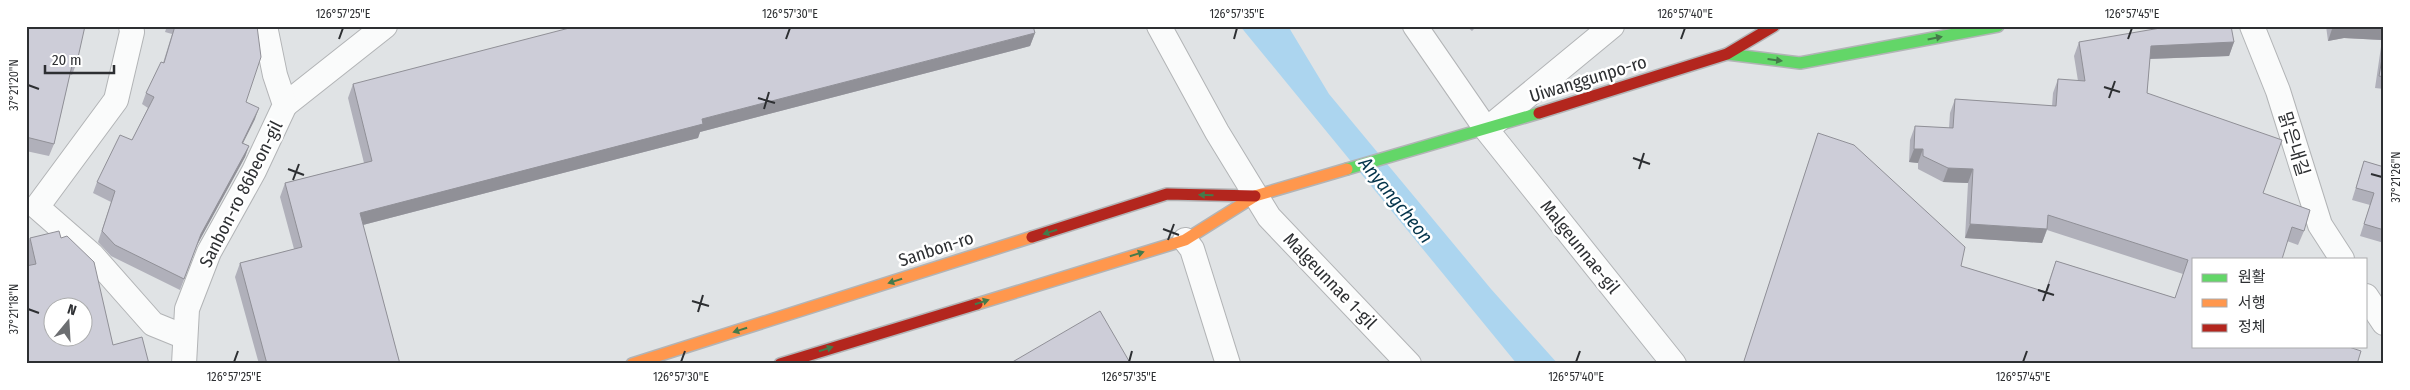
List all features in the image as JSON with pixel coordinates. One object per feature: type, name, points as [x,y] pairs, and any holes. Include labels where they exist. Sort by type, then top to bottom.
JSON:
[{"type":"street","points":[[131,26],[127,56],[116,100],[32,210],[92,255],[152,324],[185,337]]},
{"type":"street","name":"Sanbon-ro 86beon-gil","points":[[184,364],[187,310],[210,252],[254,171],[285,105],[275,75],[265,26]]},
{"type":"street","points":[[285,105],[386,26]]},
{"type":"street","name":"Malgeunnae 1-gil","points":[[1159,26],[1217,132],[1269,217],[1409,364]]},
{"type":"street","name":"Malgeunnae-gil","points":[[1415,26],[1486,129],[1674,364]]},
{"type":"street","points":[[1486,129],[1612,26]]},
{"type":"street","name":"Uiwanggunpo-ro","points":[[1278,189],[1486,129],[1727,54],[1774,26]]},
{"type":"street","name":"Uiwanggunpo-ro","points":[[1727,54],[1800,63],[1998,26]]},
{"type":"street","name":"맑은내길","points":[[2252,26],[2278,91],[2320,226],[2341,258]]},
{"type":"street","name":"Sanbon-ro","points":[[780,364],[1185,240],[1255,196],[1278,189]]},
{"type":"street","name":"Sanbon-ro","points":[[632,364],[1167,194],[1255,196]]},
{"type":"street","points":[[1185,240],[1192,249],[1228,364]]},
{"type":"street","points":[[2368,299],[2384,323]]},
{"type":"water","name":"Anyangcheon","points":[[1240,26],[1288,26],[1329,94],[1491,289],[1558,364],[1517,364]]},
{"type":"building","points":[[26,26],[85,26],[77,62],[73,61],[54,144],[26,137]]},
{"type":"building","points":[[175,26],[257,26],[261,57],[246,102],[259,108],[242,143],[249,146],[201,234],[184,279],[115,245],[102,231],[115,191],[97,182],[120,135],[132,140],[154,97],[146,93],[161,62],[164,63]]},
{"type":"building","points":[[577,26],[1033,26],[1035,33],[702,119],[703,124],[360,213],[400,364],[267,364],[240,263],[302,247],[285,183],[372,161],[353,84]]},
{"type":"building","points":[[2172,26],[2231,26],[2234,42],[2151,46],[2147,93],[2282,140],[2263,193],[2310,210],[2304,231],[2292,227],[2282,258],[2192,258],[2192,348],[2352,348],[2361,351],[2357,364],[1743,364],[1818,133],[1854,145],[1965,247],[1961,266],[2046,292],[2056,261],[2175,298],[2188,260],[2048,215],[2047,229],[1970,224],[1973,169],[1948,168],[1923,156],[1923,149],[1914,149],[1915,126],[1953,128],[1955,99],[2056,106],[2058,79],[2085,81],[2079,42]]},
{"type":"building","points":[[2332,26],[2348,26],[2332,29]]},
{"type":"building","points":[[2349,26],[2384,26],[2384,28]]},
{"type":"building","points":[[2384,47],[2384,77],[2379,76]]},
{"type":"building","points":[[2364,161],[2384,167],[2384,230],[2364,224],[2374,193],[2356,188]]},
{"type":"building","points":[[59,231],[61,238],[67,236],[94,262],[113,345],[142,337],[149,364],[26,364],[26,266],[36,264],[30,238]]},
{"type":"building","points":[[1100,311],[1129,361],[1124,364],[1009,364]]},
{"type":"traffic: fast","points":[[1727,54],[1800,63],[1998,26]]},
{"type":"traffic: fast","points":[[1347,169],[1539,113]]},
{"type":"traffic: slow","points":[[977,304],[1185,240],[1255,196],[1347,169]]},
{"type":"traffic: slow","points":[[632,364],[1032,237]]},
{"type":"traffic: jam","points":[[1539,113],[1727,54],[1774,26]]},
{"type":"traffic: jam","points":[[1032,237],[1167,194],[1255,196]]},
{"type":"traffic: jam","points":[[780,364],[977,304]]}]
